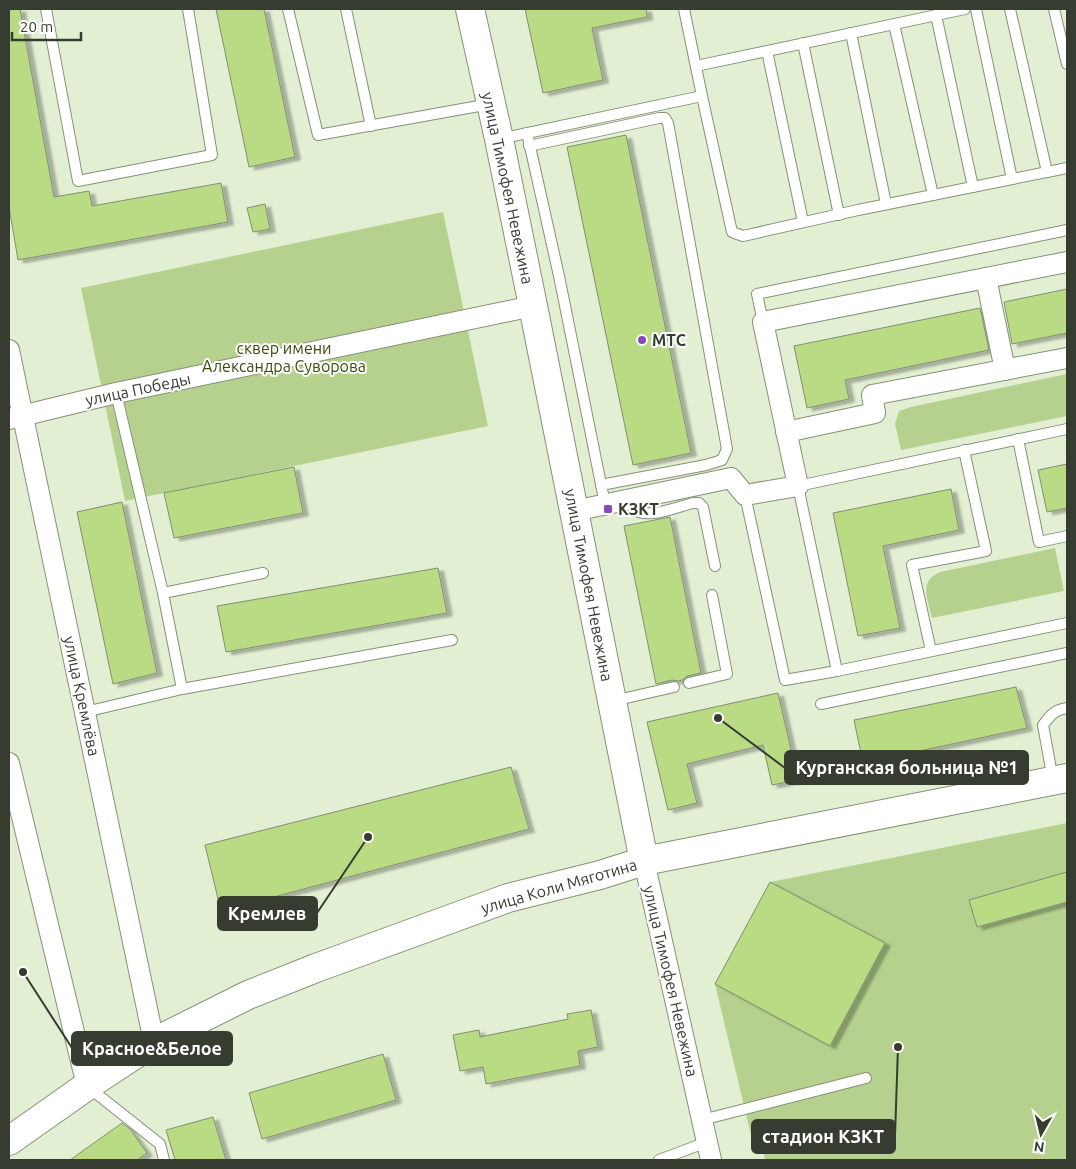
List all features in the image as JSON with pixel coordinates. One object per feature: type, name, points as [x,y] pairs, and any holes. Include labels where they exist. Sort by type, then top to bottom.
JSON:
[{"type":"main road","name":"улица Тимофея Невежина","points":[[470,9],[499,139],[644,861]]},
{"type":"main road","name":"улица Коли Мяготина","points":[[9,1141],[154,1042],[248,995],[353,954],[508,898],[600,876],[644,861],[1060,779]]},
{"type":"street","points":[[574,510],[603,495],[630,499],[731,478],[745,495],[798,486],[763,322],[1067,262]]},
{"type":"street","points":[[986,278],[1005,370]]},
{"type":"street","name":"улица Победы","points":[[16,417],[116,392],[533,306]]},
{"type":"street","name":"улица Кремлёва","points":[[9,350],[16,417],[85,712],[154,1042]]},
{"type":"street","points":[[786,432],[875,413],[872,395],[1067,358]]},
{"type":"street","points":[[9,767],[87,1086]]},
{"type":"street","name":"улица Тимофея Невежина","points":[[644,861],[709,1151]]},
{"type":"lane","points":[[46,9],[78,181],[212,155],[188,9]]},
{"type":"lane","points":[[288,9],[318,134],[491,104]]},
{"type":"lane","points":[[346,9],[371,126]]},
{"type":"lane","points":[[684,9],[732,232],[743,236],[886,204],[1067,168]]},
{"type":"lane","points":[[696,66],[965,9]]},
{"type":"lane","points":[[976,9],[1012,179]]},
{"type":"lane","points":[[1010,9],[1047,172]]},
{"type":"lane","points":[[1054,9],[1067,64]]},
{"type":"lane","points":[[936,15],[973,187]]},
{"type":"lane","points":[[894,24],[933,195]]},
{"type":"lane","points":[[851,34],[886,204]]},
{"type":"lane","points":[[803,43],[838,215]]},
{"type":"lane","points":[[767,51],[803,222]]},
{"type":"lane","points":[[499,139],[702,96]]},
{"type":"lane","points":[[526,133],[529,146],[559,276],[603,495],[722,460],[727,450],[668,123],[665,118],[529,146]]},
{"type":"lane","points":[[763,322],[757,294],[1067,230]]},
{"type":"lane","points":[[116,392],[182,689]]},
{"type":"lane","points":[[837,671],[798,486],[1067,429]]},
{"type":"lane","points":[[1018,439],[1039,542],[1067,536]]},
{"type":"lane","points":[[931,651],[912,565],[986,551],[964,450]]},
{"type":"lane","points":[[745,495],[785,680],[1067,624]]},
{"type":"lane","points":[[630,499],[639,512],[644,514],[692,502],[699,503],[703,507],[715,566]]},
{"type":"lane","points":[[162,593],[263,573]]},
{"type":"lane","points":[[689,683],[727,674],[712,595]]},
{"type":"lane","points":[[85,712],[182,689],[452,640]]},
{"type":"lane","points":[[821,704],[1067,653]]},
{"type":"lane","points":[[612,702],[674,687]]},
{"type":"lane","points":[[1060,779],[1044,726],[1051,715],[1060,709],[1067,708]]},
{"type":"lane","points":[[702,1120],[866,1078]]},
{"type":"lane","points":[[87,1086],[160,1144],[164,1160]]},
{"type":"lane","points":[[659,1160],[709,1151]]},
{"type":"green space","name":"сквер имени Александра Суворова","points":[[443,212],[488,426],[125,501],[81,288]]},
{"type":"green space","points":[[1067,374],[1067,416],[901,450],[895,424],[899,411]]},
{"type":"green space","points":[[1055,548],[1064,591],[932,618],[926,592],[927,586],[929,580],[940,572]]},
{"type":"green space","points":[[1067,823],[1067,1160],[765,1160],[762,1146],[754,1148],[715,984],[770,882]]},
{"type":"building","points":[[9,9],[20,9],[54,197],[89,191],[92,206],[221,183],[228,222],[18,260],[9,207]]},
{"type":"building","points":[[216,9],[264,9],[295,157],[249,167]]},
{"type":"building","points":[[525,9],[646,9],[647,17],[592,28],[603,80],[543,93]]},
{"type":"building","points":[[626,135],[691,453],[633,465],[567,147]]},
{"type":"building","points":[[265,204],[270,229],[253,232],[247,208]]},
{"type":"building","points":[[1067,289],[1067,333],[1012,344],[1004,302]]},
{"type":"building","points":[[980,308],[989,350],[845,380],[849,399],[807,408],[794,346]]},
{"type":"building","points":[[1067,464],[1067,508],[1047,512],[1038,470]]},
{"type":"building","points":[[294,467],[303,513],[174,538],[164,493]]},
{"type":"building","points":[[951,489],[959,530],[883,546],[900,628],[858,636],[833,513]]},
{"type":"building","points":[[122,502],[157,673],[113,684],[77,512]]},
{"type":"building","points":[[670,517],[701,673],[687,676],[683,680],[672,680],[656,684],[624,526]]},
{"type":"building","points":[[438,568],[447,613],[226,652],[217,606]]},
{"type":"building","points":[[1016,687],[1027,728],[863,763],[854,720]]},
{"type":"building","points":[[778,693],[798,780],[772,785],[763,745],[687,764],[697,803],[668,810],[647,722]]},
{"type":"building","points":[[511,767],[529,829],[221,911],[205,845]]},
{"type":"building","points":[[1067,872],[1067,902],[977,927],[969,900]]},
{"type":"building","points":[[770,882],[885,943],[830,1046],[715,984]]},
{"type":"building","points":[[591,1010],[598,1047],[578,1051],[580,1066],[486,1084],[483,1067],[460,1071],[453,1035],[479,1030],[480,1037],[568,1019],[567,1014]]},
{"type":"building","points":[[383,1054],[396,1100],[262,1139],[249,1093]]},
{"type":"building","points":[[213,1117],[226,1160],[175,1160],[166,1130]]},
{"type":"building","points":[[122,1123],[130,1129],[147,1153],[137,1160],[70,1160]]},
{"type":"place","name":"МТС","points":[[642,340]]},
{"type":"place","name":"КЗКТ","points":[[608,509]]},
{"type":"place","name":"Курганская больница №1","points":[[718,718]]},
{"type":"place","name":"Кремлев","points":[[368,837]]},
{"type":"place","name":"Красное&Белое","points":[[23,972]]},
{"type":"place","name":"стадион КЗКТ","points":[[898,1047]]}]
